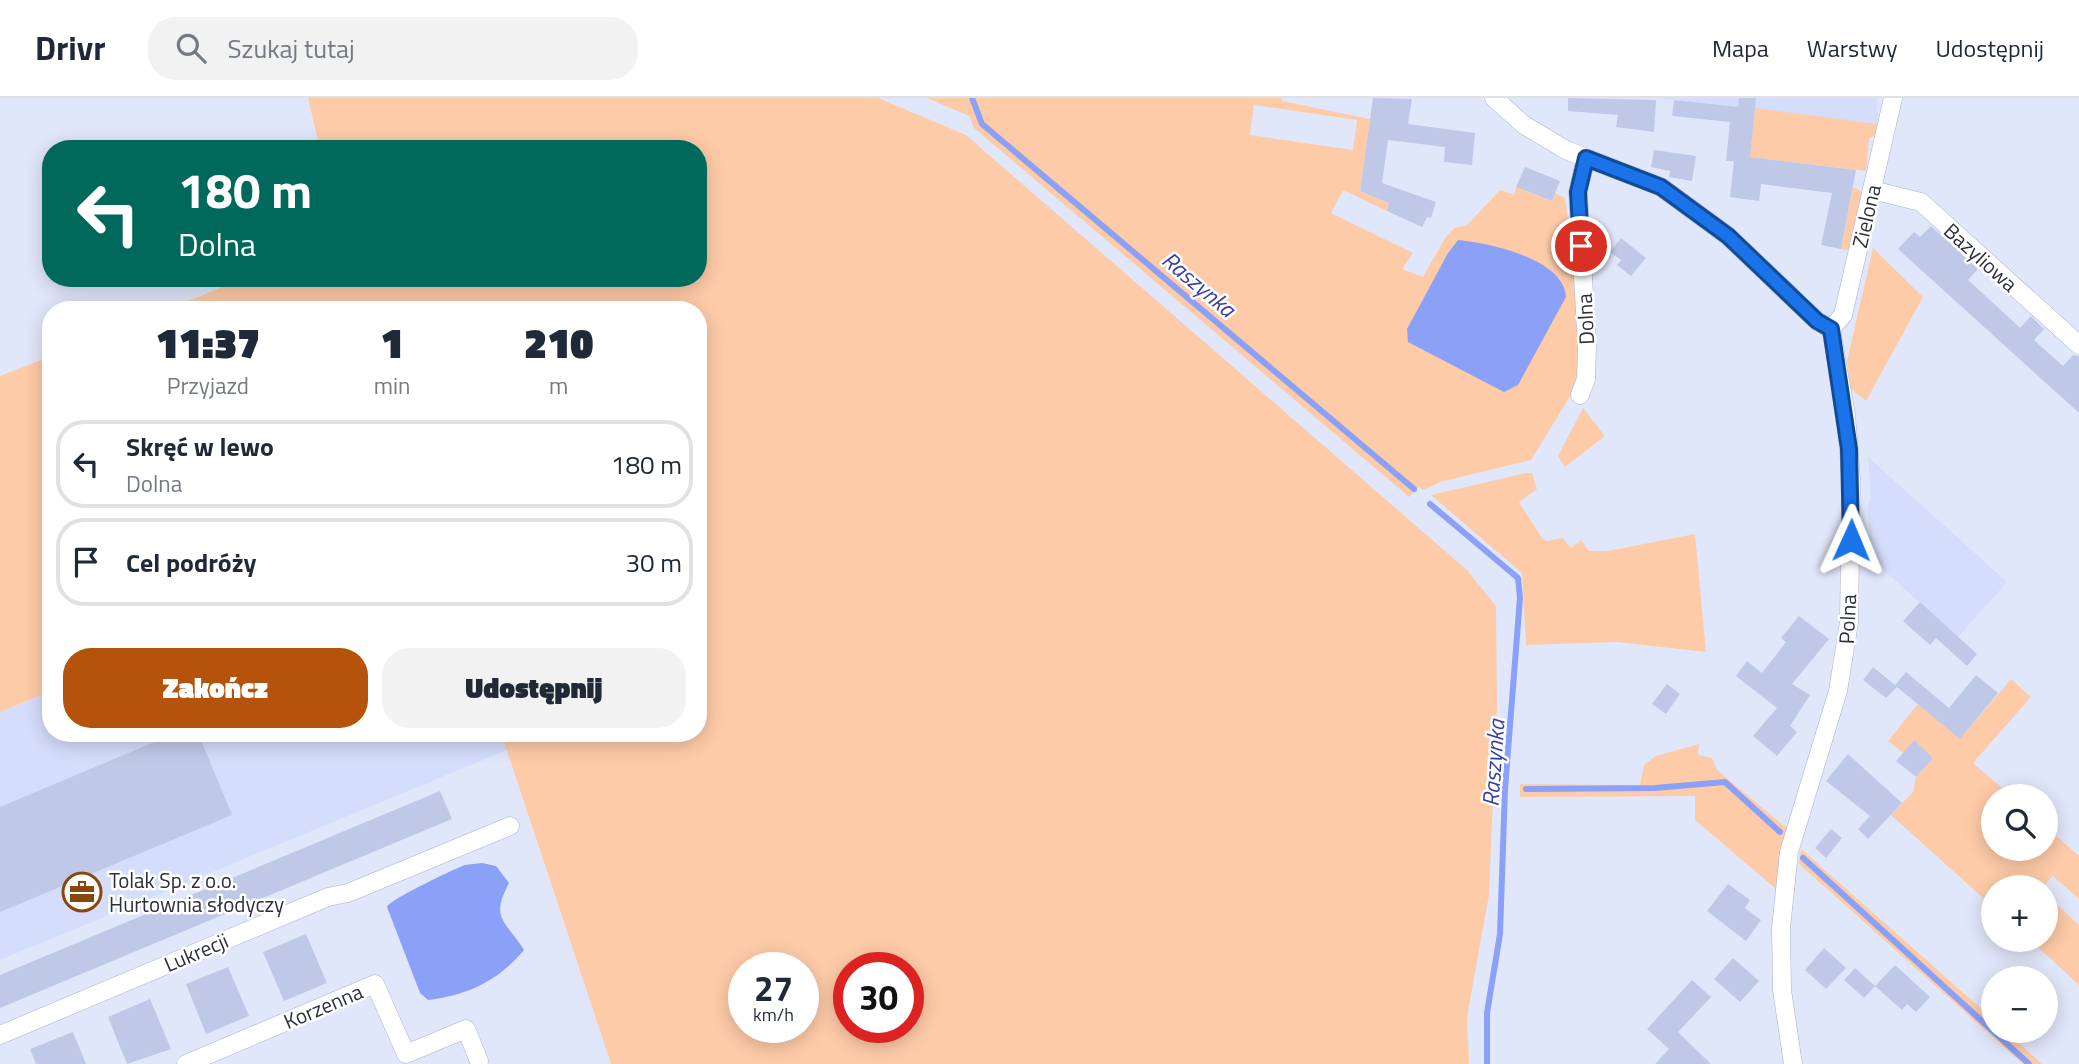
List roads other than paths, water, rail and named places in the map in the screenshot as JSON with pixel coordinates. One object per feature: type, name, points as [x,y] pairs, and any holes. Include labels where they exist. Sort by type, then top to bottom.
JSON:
[{"type":"street","points":[[1494,98],[1524,125],[1558,146],[1661,187],[1728,236],[1817,321],[1831,329]]},
{"type":"street","name":"Zielona","points":[[1831,329],[1843,315],[1894,98]]},
{"type":"street","name":"Dolna","points":[[1580,395],[1586,379],[1587,346],[1578,192],[1586,158]]},
{"type":"street","name":"Bazyliowa","points":[[1872,190],[1921,202],[2079,345]]},
{"type":"street","name":"Polna","points":[[1793,1064],[1782,990],[1781,928],[1790,852],[1838,691],[1849,622],[1851,478],[1846,415],[1831,329]]},
{"type":"street","name":"Lukrecji","points":[[0,1035],[328,897],[348,893],[510,826]]},
{"type":"street","name":"Korzenna","points":[[186,1064],[375,984],[406,1054],[466,1030],[479,1061]]},
{"type":"water","points":[[1458,240],[1506,249],[1540,263],[1553,272],[1562,284],[1566,297],[1518,385],[1504,392],[1408,342],[1407,329],[1448,253]]},
{"type":"water","points":[[482,863],[496,866],[509,883],[503,895],[500,912],[524,950],[504,970],[481,985],[443,998],[428,1000],[420,993],[387,907],[448,872],[465,865]]},
{"type":"waterway","name":"Raszynka","points":[[972,98],[982,124],[1414,489]]},
{"type":"waterway","name":"Raszynka","points":[[1430,504],[1518,578],[1520,598],[1505,789],[1500,934],[1487,1013],[1487,1064]]},
{"type":"waterway","points":[[1526,789],[1655,788],[1725,782],[1780,832]]},
{"type":"waterway","points":[[1803,858],[2029,1064]]},
{"type":"place","name":"Tolak Sp. z o.o. Hurtownia słodyczy","points":[[82,892]]}]
